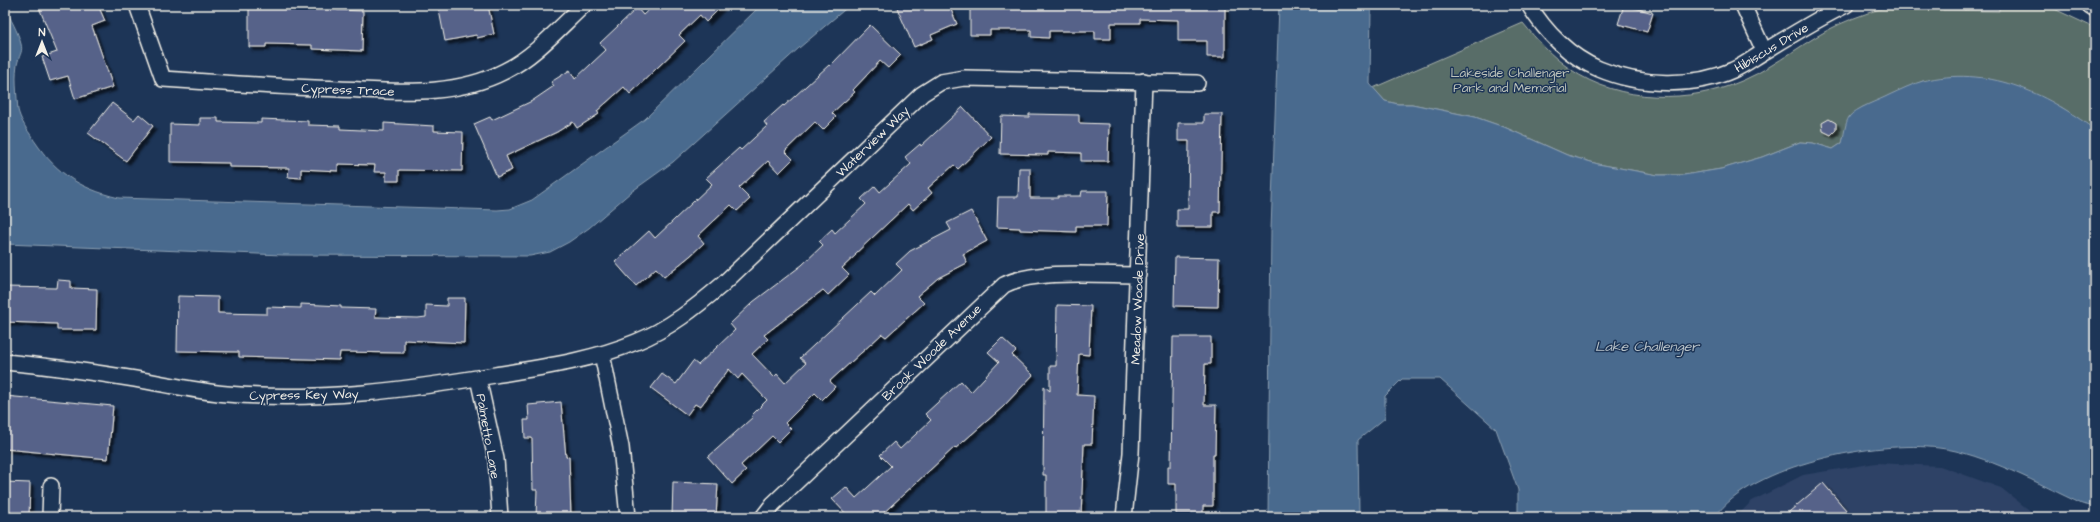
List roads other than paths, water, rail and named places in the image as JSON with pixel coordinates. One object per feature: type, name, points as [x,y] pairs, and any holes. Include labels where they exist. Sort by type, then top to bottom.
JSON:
[{"type":"street","name":"Cypress Trace","points":[[137,5],[163,79],[288,87],[414,92],[437,91],[461,87],[484,81],[506,71],[526,58],[584,5]]},
{"type":"street","name":"Hibiscus Drive","points":[[1529,5],[1556,41],[1575,56],[1599,69],[1644,80],[1668,82],[1702,80],[1733,70],[1846,5]]},
{"type":"street","points":[[1744,5],[1764,51]]},
{"type":"street","points":[[2089,5],[2095,9]]},
{"type":"street","name":"Waterview Way","points":[[602,354],[638,342],[693,310],[723,284],[931,87],[952,79],[964,78],[1197,83]]},
{"type":"street","name":"Meadow Woode Drive","points":[[1124,517],[1131,453],[1144,82]]},
{"type":"street","name":"Brook Woode Avenue","points":[[763,517],[779,499],[1004,285],[1014,279],[1037,275],[1138,275]]},
{"type":"street","points":[[602,354],[621,447],[628,517]]},
{"type":"street","name":"Cypress Key Way","points":[[5,362],[54,367],[226,394],[336,396],[429,387],[575,362],[602,354]]},
{"type":"street","name":"Palmetto Lane","points":[[478,378],[496,459],[500,517]]},
{"type":"street","points":[[50,517],[51,486]]},
{"type":"water","points":[[761,5],[850,5],[799,48],[673,162],[631,192],[589,228],[569,242],[550,252],[530,256],[283,255],[5,244],[5,7],[22,46],[17,66],[16,78],[18,110],[21,119],[39,147],[57,168],[78,183],[91,189],[119,198],[497,210],[510,209],[532,200],[645,119]]},
{"type":"water","name":"Lake Challenger","points":[[1279,5],[1371,5],[1370,84],[1385,101],[1398,104],[1412,104],[1475,117],[1504,127],[1567,155],[1598,164],[1658,175],[1684,175],[1721,169],[1762,157],[1800,142],[1813,143],[1833,149],[1842,143],[1849,117],[1857,110],[1923,81],[1946,77],[1992,79],[2014,85],[2056,104],[2076,116],[2095,130],[2095,507],[2082,504],[2012,471],[1974,456],[1939,448],[1913,446],[1851,452],[1786,470],[1757,483],[1733,498],[1715,517],[1518,517],[1518,490],[1496,429],[1440,379],[1402,379],[1385,396],[1385,418],[1358,440],[1359,517],[1268,517],[1271,230]]},
{"type":"park label","name":"Lakeside Challenger Park and Memorial","points":[[1510,80]]}]
